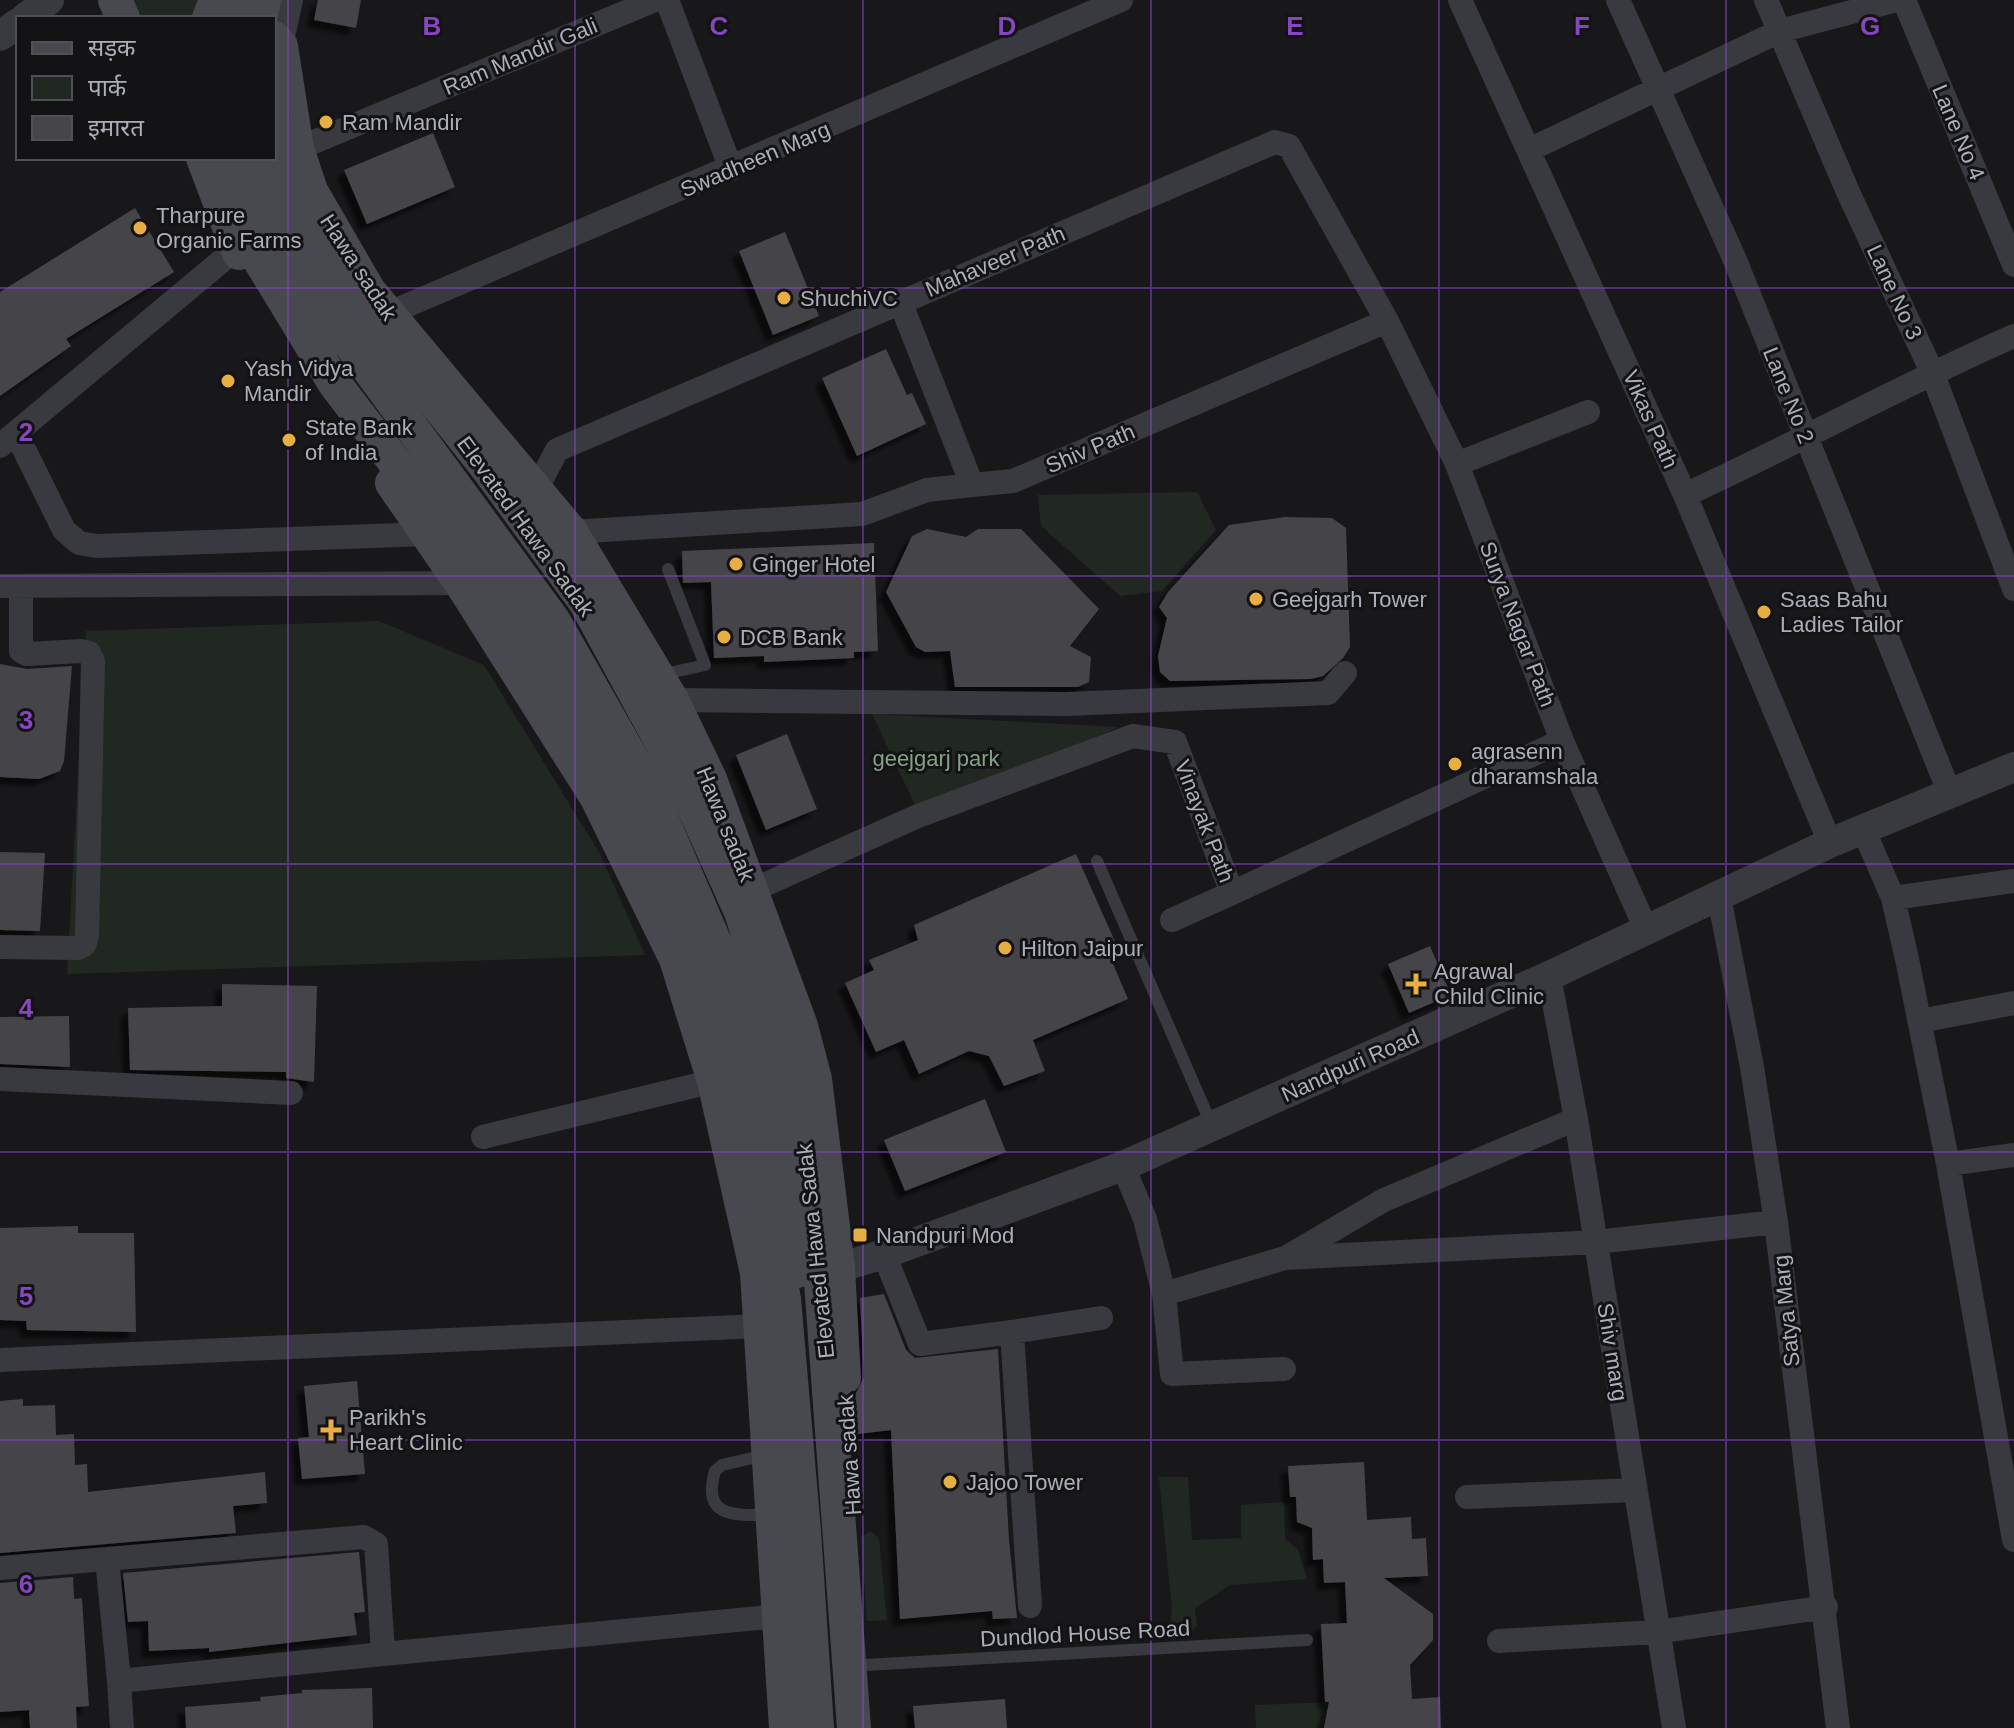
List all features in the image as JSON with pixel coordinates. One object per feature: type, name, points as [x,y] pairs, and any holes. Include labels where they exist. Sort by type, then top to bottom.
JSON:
[{"type":"main road","points":[[238,0],[256,16]]},
{"type":"main road","name":"Hawa sadak","points":[[276,34],[297,149],[311,191],[369,291],[571,532],[664,688],[710,779],[801,1026],[815,1079],[838,1268],[870,1728]]},
{"type":"main road","name":"Elevated Hawa Sadak","points":[[276,122],[279,153],[305,221],[350,294],[586,603],[678,772],[741,912],[780,1033],[806,1146],[818,1242],[854,1728]]},
{"type":"main road","points":[[204,160],[237,248],[276,317],[461,583],[597,798],[676,959],[714,1081],[757,1273],[786,1728]]},
{"type":"main road","name":"Elevated Hawa Sadak","points":[[227,160],[245,236],[335,384],[541,653],[650,849],[692,947],[756,1159],[784,1299],[817,1728]]},
{"type":"main road","points":[[254,160],[275,229],[310,289],[553,620],[648,787],[725,966],[771,1119],[797,1271]]},
{"type":"main road","points":[[369,450],[452,390]]},
{"type":"street","points":[[28,16],[49,0]]},
{"type":"street","points":[[276,34],[291,0]]},
{"type":"street","name":"Ram Mandir Gali","points":[[297,149],[655,0]]},
{"type":"street","points":[[667,0],[731,169]]},
{"type":"street","name":"Swadheen Marg","points":[[387,314],[1121,0]]},
{"type":"street","name":"Vikas Path","points":[[1460,0],[1685,495],[1830,843]]},
{"type":"street","name":"Lane No 2","points":[[1618,0],[1660,88],[1807,439],[1950,794]]},
{"type":"street","name":"Lane No 3","points":[[1766,0],[1848,192],[1932,372],[2014,589]]},
{"type":"street","points":[[1529,150],[1780,31],[1897,0]]},
{"type":"street","name":"Lane No 4","points":[[1904,0],[2014,265]]},
{"type":"street","name":"Mahaveer Path","points":[[537,488],[557,450],[1275,142],[1289,146],[1387,321]]},
{"type":"street","points":[[237,248],[9,441],[64,530],[79,543],[97,546],[428,534]]},
{"type":"street","points":[[900,301],[972,485]]},
{"type":"street","name":"Surya Nagar Path","points":[[1387,321],[1457,464],[1562,741],[1646,929]]},
{"type":"street","name":"Shiv Path","points":[[571,532],[862,514],[927,490],[1013,481],[1387,321]]},
{"type":"street","points":[[1685,495],[1807,439],[1932,372],[2014,336]]},
{"type":"street","points":[[1457,464],[1588,412]]},
{"type":"street","points":[[0,947],[78,948],[84,945],[87,937],[93,661],[89,653],[81,651],[26,654],[21,651],[11,586],[461,583]]},
{"type":"street","points":[[664,688],[1113,702],[1328,693],[1345,673]]},
{"type":"street","name":"Vinayak Path","points":[[753,890],[918,816],[1133,736],[1175,742],[1232,893],[1562,741]]},
{"type":"street","name":"Nandpuri Road","points":[[757,1273],[838,1268],[1123,1166],[1549,976],[1830,843],[2014,767]]},
{"type":"street","points":[[1864,831],[1893,898],[1920,1021],[2014,1540]]},
{"type":"street","points":[[1893,898],[2014,881]]},
{"type":"street","points":[[1172,920],[1232,893]]},
{"type":"street","name":"Satya Marg","points":[[1719,897],[1752,1067],[1776,1222],[1798,1414],[1826,1607],[1838,1728]]},
{"type":"street","name":"Shiv marg","points":[[1549,976],[1576,1119],[1674,1728]]},
{"type":"street","points":[[1920,1021],[2014,1003]]},
{"type":"street","points":[[0,1079],[291,1093]]},
{"type":"street","points":[[483,1137],[714,1081]]},
{"type":"street","points":[[1285,1258],[1384,1200],[1576,1119]]},
{"type":"street","points":[[1948,1164],[2014,1155]]},
{"type":"street","points":[[1123,1166],[1145,1219],[1164,1294],[1172,1374],[1284,1369]]},
{"type":"street","points":[[1164,1294],[1285,1258],[1596,1242],[1776,1222]]},
{"type":"street","points":[[884,1254],[920,1344],[1101,1318]]},
{"type":"street","points":[[0,1360],[760,1326]]},
{"type":"street","points":[[1012,1332],[1030,1606]]},
{"type":"street","points":[[1467,1497],[1635,1490]]},
{"type":"street","points":[[0,1568],[371,1539],[377,1549],[383,1654]]},
{"type":"street","points":[[107,1559],[122,1728]]},
{"type":"street","points":[[1499,1641],[1657,1632],[1826,1607]]},
{"type":"street","points":[[119,1681],[780,1616]]},
{"type":"lane","points":[[664,688],[705,665],[668,569]]},
{"type":"lane","points":[[1097,861],[1212,1126]]},
{"type":"lane","points":[[769,1455],[722,1465],[715,1471],[713,1488],[716,1506],[724,1513],[773,1515]]},
{"type":"lane","name":"Dundlod House Road","points":[[865,1665],[1307,1640]]},
{"type":"green space","points":[[133,0],[206,0],[197,16],[141,16]]},
{"type":"green space","points":[[1197,492],[1216,530],[1162,591],[1120,596],[1041,526],[1038,495]]},
{"type":"green space","points":[[379,621],[484,665],[600,854],[645,955],[67,974],[86,631]]},
{"type":"green space","name":"geejgarj park","points":[[872,714],[1119,727],[1024,769],[916,807]]},
{"type":"green space","points":[[1159,1477],[1188,1477],[1192,1540],[1241,1538],[1241,1505],[1284,1502],[1285,1539],[1298,1550],[1307,1579],[1230,1585],[1195,1608],[1197,1626],[1183,1636],[1168,1636],[1172,1610]]},
{"type":"green space","points":[[870,1531],[879,1538],[887,1620],[867,1621],[861,1538]]},
{"type":"green space","points":[[1330,1702],[1325,1728],[1256,1728],[1255,1705]]},
{"type":"building","points":[[318,0],[361,0],[356,28],[314,20]]},
{"type":"building","points":[[433,133],[455,187],[367,224],[344,170]]},
{"type":"building","points":[[135,208],[174,272],[66,339],[71,346],[0,396],[0,292]]},
{"type":"building","points":[[785,232],[819,316],[773,335],[739,251]]},
{"type":"building","points":[[886,349],[907,395],[912,393],[926,424],[857,456],[822,378]]},
{"type":"building","name":"Geejgarh Tower","points":[[1285,517],[1332,518],[1346,528],[1350,647],[1343,658],[1323,676],[1311,679],[1170,681],[1160,672],[1158,656],[1167,618],[1159,607],[1168,592],[1229,525]]},
{"type":"building","points":[[927,529],[966,537],[978,529],[1021,529],[1099,609],[1070,646],[1091,657],[1089,682],[1078,687],[955,687],[950,651],[925,652],[916,647],[886,592],[912,536]]},
{"type":"building","points":[[874,543],[878,651],[854,652],[854,658],[764,662],[764,656],[714,658],[711,582],[683,583],[682,551]]},
{"type":"building","points":[[0,664],[27,669],[72,666],[64,761],[60,771],[39,779],[0,777]]},
{"type":"building","points":[[787,734],[817,809],[766,830],[736,755]]},
{"type":"building","points":[[0,852],[45,853],[40,931],[0,930]]},
{"type":"building","name":"Hilton Jaipur","points":[[1076,854],[1117,946],[1107,950],[1128,999],[1033,1040],[1045,1071],[1004,1086],[989,1056],[969,1051],[919,1074],[904,1040],[876,1052],[845,983],[874,970],[869,960],[918,940],[914,925]]},
{"type":"building","points":[[1430,946],[1451,995],[1409,1013],[1388,964]]},
{"type":"building","points":[[222,984],[317,986],[314,1082],[286,1078],[286,1072],[130,1070],[128,1008],[222,1006]]},
{"type":"building","points":[[69,1016],[70,1067],[0,1064],[0,1017]]},
{"type":"building","points":[[985,1099],[1006,1152],[905,1191],[884,1140]]},
{"type":"building","points":[[78,1226],[78,1233],[134,1233],[136,1332],[27,1330],[26,1321],[0,1320],[0,1228]]},
{"type":"building","points":[[884,1294],[906,1350],[915,1358],[998,1349],[1009,1540],[1017,1618],[993,1619],[992,1611],[900,1619],[891,1430],[858,1434],[855,1395],[864,1377],[860,1298]]},
{"type":"building","points":[[357,1381],[365,1474],[302,1479],[298,1438],[309,1437],[304,1386]]},
{"type":"building","points":[[23,1399],[23,1406],[55,1405],[56,1435],[74,1434],[75,1465],[87,1464],[88,1492],[265,1472],[267,1503],[233,1506],[236,1533],[0,1553],[0,1401]]},
{"type":"building","points":[[1364,1462],[1367,1520],[1411,1517],[1412,1539],[1426,1538],[1428,1576],[1384,1578],[1433,1614],[1433,1640],[1410,1665],[1412,1699],[1440,1697],[1441,1728],[1324,1728],[1329,1702],[1325,1702],[1321,1624],[1347,1623],[1345,1582],[1324,1583],[1323,1559],[1313,1560],[1312,1528],[1297,1522],[1296,1497],[1290,1497],[1288,1466]]},
{"type":"building","points":[[359,1552],[365,1612],[354,1613],[357,1635],[209,1652],[209,1648],[149,1651],[148,1621],[128,1622],[123,1573]]},
{"type":"building","points":[[73,1577],[74,1599],[82,1598],[89,1706],[76,1707],[77,1728],[30,1728],[29,1710],[0,1712],[0,1583]]},
{"type":"building","points":[[372,1688],[373,1728],[186,1728],[185,1707],[261,1701],[260,1697],[302,1693],[302,1690]]},
{"type":"building","points":[[1005,1699],[1007,1728],[915,1728],[913,1706]]},
{"type":"place","name":"Ram Mandir","points":[[326,122]]},
{"type":"place","name":"Tharpure Organic Farms","points":[[140,228]]},
{"type":"place","name":"ShuchiVC","points":[[784,298]]},
{"type":"place","name":"Yash Vidya Mandir","points":[[228,381]]},
{"type":"place","name":"State Bank of India","points":[[289,440]]},
{"type":"place","name":"Ginger Hotel","points":[[736,564]]},
{"type":"place","name":"Geejgarh Tower","points":[[1256,599]]},
{"type":"place","name":"Saas Bahu Ladies Tailor","points":[[1764,612]]},
{"type":"place","name":"DCB Bank","points":[[724,637]]},
{"type":"place","name":"agrasenn dharamshala","points":[[1455,764]]},
{"type":"place","name":"Hilton Jaipur","points":[[1005,948]]},
{"type":"place","name":"Agrawal Child Clinic","points":[[1416,984]]},
{"type":"place","name":"Nandpuri Mod","points":[[860,1235]]},
{"type":"place","name":"Parikh's Heart Clinic","points":[[331,1430]]},
{"type":"place","name":"Jajoo Tower","points":[[950,1482]]}]
